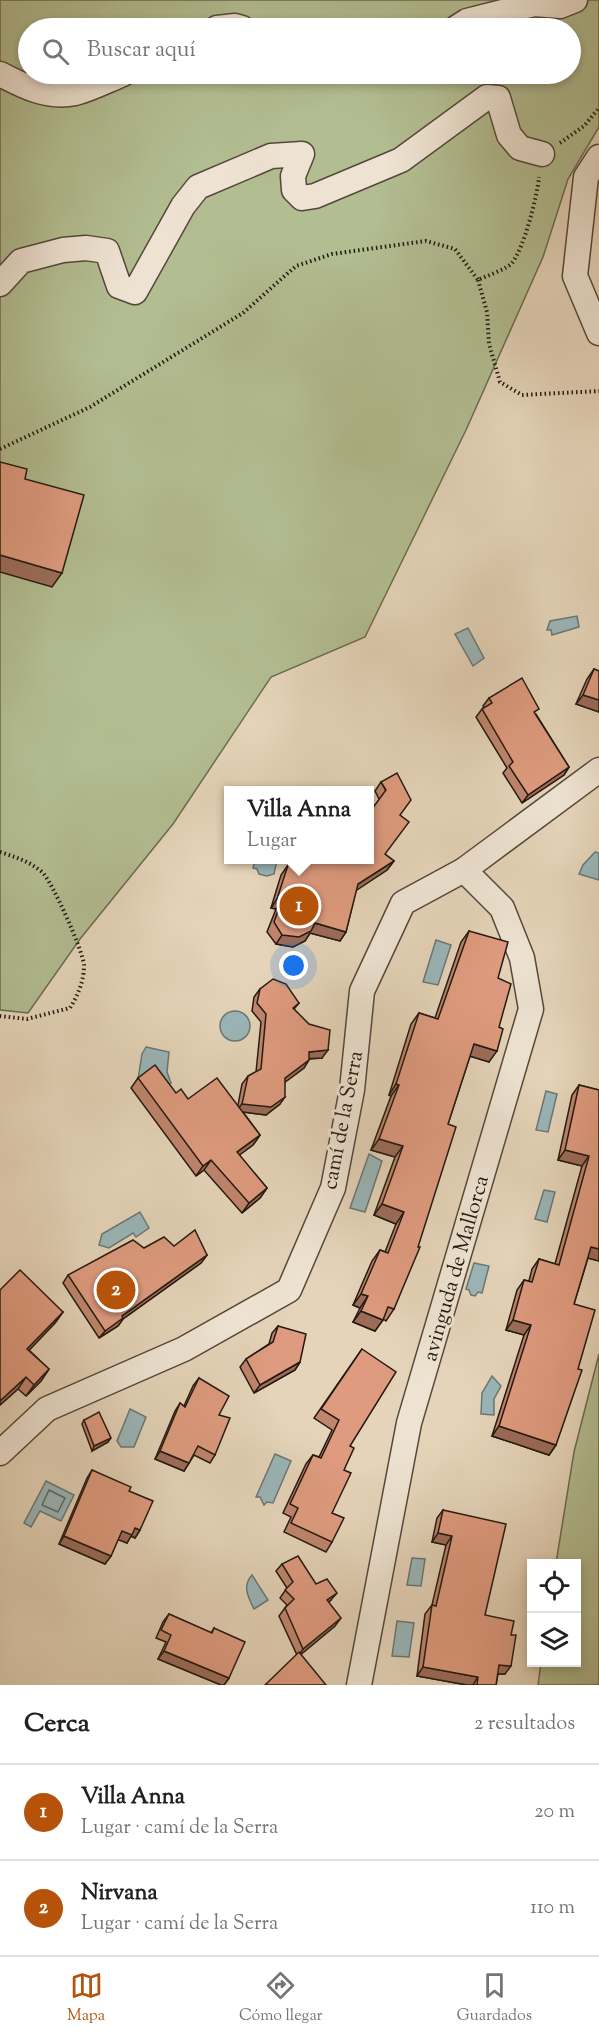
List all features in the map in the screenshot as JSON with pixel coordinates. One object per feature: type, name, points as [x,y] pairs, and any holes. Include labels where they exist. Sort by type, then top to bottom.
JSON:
[{"type":"street","points":[[479,18],[534,4],[560,6],[575,0]]},
{"type":"street","points":[[0,74],[18,83]]},
{"type":"street","points":[[20,84],[50,94],[75,93],[98,84]]},
{"type":"street","points":[[0,284],[21,261],[63,250],[86,248],[107,251],[119,286],[135,292],[183,206],[198,187],[271,156],[294,153],[302,154],[293,176],[294,190],[302,198],[315,196],[401,160],[487,97],[498,98],[509,135],[520,148],[542,154]]},
{"type":"street","points":[[599,157],[586,177],[575,276],[599,333]]},
{"type":"street","name":"camí de la Serra","points":[[0,1453],[48,1409],[184,1349],[289,1290],[333,1188],[352,1090],[362,991],[403,903],[464,870],[599,770]]},
{"type":"street","name":"avinguda de Mallorca","points":[[359,1685],[409,1423],[531,1009],[522,958],[502,908],[464,870]]},
{"type":"path","points":[[477,280],[511,264],[524,237],[537,193],[542,154],[584,126],[599,108]]},
{"type":"path","points":[[0,449],[90,407],[243,313],[296,267],[332,254],[426,241],[455,249],[477,280],[487,312],[489,345],[500,382],[522,395],[599,391]]},
{"type":"path","points":[[0,852],[25,860],[44,873],[61,902],[84,964],[80,993],[70,1008],[27,1019],[0,1016]]},
{"type":"green space","points":[[0,0],[599,0],[599,127],[568,179],[543,257],[466,430],[365,637],[271,677],[173,824],[80,939],[28,1013],[0,1010]]},
{"type":"green space","points":[[599,1354],[599,1685],[538,1685],[540,1667],[581,1667],[581,1559],[557,1559],[574,1452]]},
{"type":"water","points":[[577,616],[579,627],[552,635],[551,630],[547,630],[550,621]]},
{"type":"water","points":[[468,628],[484,658],[473,666],[455,634]]},
{"type":"water","points":[[595,852],[599,853],[599,880],[579,874],[583,865]]},
{"type":"water","points":[[254,864],[276,864],[274,874],[267,876],[259,874],[257,869],[253,868]]},
{"type":"water","points":[[436,940],[451,945],[438,985],[423,982]]},
{"type":"water","points":[[235,1011],[246,1015],[250,1026],[246,1037],[235,1041],[224,1037],[220,1026],[224,1015]]},
{"type":"water","points":[[146,1047],[169,1052],[167,1072],[171,1083],[162,1090],[138,1079],[142,1054]]},
{"type":"water","points":[[546,1091],[557,1094],[548,1132],[536,1130]]},
{"type":"water","points":[[369,1154],[382,1161],[365,1212],[350,1208]]},
{"type":"water","points":[[544,1190],[555,1192],[547,1222],[535,1219]]},
{"type":"water","points":[[140,1212],[149,1228],[136,1237],[133,1233],[109,1248],[99,1245],[102,1234]]},
{"type":"water","points":[[474,1263],[489,1266],[482,1293],[478,1292],[475,1296],[466,1289]]},
{"type":"water","points":[[492,1376],[501,1386],[494,1399],[494,1415],[481,1414],[482,1393]]},
{"type":"water","points":[[130,1409],[146,1417],[134,1447],[121,1447],[117,1441]]},
{"type":"water","points":[[275,1454],[291,1461],[273,1503],[267,1502],[264,1505],[260,1497],[256,1497]]},
{"type":"water","points":[[46,1481],[74,1495],[61,1521],[40,1511],[31,1527],[24,1523]]},
{"type":"water","points":[[412,1558],[425,1559],[421,1586],[407,1585]]},
{"type":"water","points":[[252,1575],[268,1600],[254,1609],[247,1587]]},
{"type":"water","points":[[397,1621],[414,1623],[409,1657],[392,1656]]},
{"type":"building","points":[[0,462],[27,469],[25,479],[84,495],[62,573],[0,555]]},
{"type":"building","points":[[594,669],[599,671],[599,700],[583,695]]},
{"type":"building","points":[[522,678],[539,709],[534,712],[569,767],[528,795],[509,766],[513,762],[482,709],[492,703],[489,698]]},
{"type":"building","points":[[397,773],[411,800],[400,815],[409,822],[385,854],[394,861],[358,884],[346,932],[315,923],[311,931],[299,937],[282,935],[274,922],[282,900],[277,899],[289,864],[374,864],[374,806],[386,790],[381,782]]},
{"type":"building","points":[[469,931],[508,942],[498,978],[511,984],[499,1027],[503,1029],[497,1051],[474,1044],[448,1124],[456,1127],[418,1247],[420,1247],[394,1309],[388,1307],[383,1320],[361,1311],[368,1296],[361,1294],[380,1250],[388,1253],[404,1212],[382,1204],[403,1146],[379,1139],[399,1085],[396,1084],[419,1013],[438,1019]]},
{"type":"building","points":[[273,979],[286,984],[299,1003],[293,1008],[309,1024],[330,1030],[328,1050],[309,1052],[309,1060],[285,1078],[285,1097],[271,1107],[242,1104],[248,1076],[261,1069],[266,1014],[257,1003],[260,989]]},
{"type":"building","points":[[155,1065],[176,1093],[181,1089],[188,1099],[217,1078],[260,1135],[237,1152],[267,1188],[249,1203],[211,1160],[203,1166],[138,1078]]},
{"type":"building","points":[[579,1085],[599,1090],[599,1249],[591,1247],[574,1304],[595,1310],[578,1369],[582,1370],[556,1445],[499,1426],[531,1325],[513,1320],[524,1280],[532,1282],[539,1259],[559,1265],[589,1156],[565,1150]]},
{"type":"building","points":[[195,1230],[207,1255],[122,1316],[123,1318],[105,1331],[68,1275],[133,1240],[144,1248],[164,1237],[174,1246]]},
{"type":"building","points":[[20,1270],[63,1312],[27,1349],[49,1369],[34,1385],[26,1377],[0,1401],[0,1290]]},
{"type":"building","points":[[278,1326],[306,1334],[300,1362],[260,1385],[246,1359],[273,1342]]},
{"type":"building","points":[[362,1349],[396,1372],[350,1446],[354,1448],[344,1470],[351,1473],[332,1513],[344,1518],[332,1542],[291,1523],[298,1508],[290,1504],[313,1455],[321,1458],[339,1420],[321,1409]]},
{"type":"building","points":[[199,1378],[229,1396],[219,1415],[230,1418],[215,1455],[198,1446],[189,1463],[160,1451],[180,1403],[185,1407]]},
{"type":"building","points":[[99,1412],[111,1438],[94,1446],[84,1420]]},
{"type":"building","points":[[92,1470],[131,1487],[129,1491],[153,1501],[140,1530],[135,1528],[132,1535],[122,1531],[111,1556],[64,1536]]},
{"type":"building","points":[[443,1510],[506,1524],[485,1615],[514,1621],[511,1635],[516,1635],[511,1666],[499,1665],[496,1685],[477,1685],[478,1677],[423,1667],[432,1605],[436,1606],[452,1536],[438,1533]]},
{"type":"building","points":[[298,1556],[316,1584],[327,1579],[337,1593],[327,1600],[341,1618],[303,1649],[285,1608],[294,1599],[285,1590],[293,1582],[282,1564]]},
{"type":"building","points":[[169,1614],[212,1633],[214,1628],[245,1642],[229,1678],[164,1651],[171,1635],[161,1630]]},
{"type":"building","points":[[299,1652],[326,1685],[265,1685]]},
{"type":"place","name":"Villa Anna","points":[[299,906]]},
{"type":"place","name":"Nirvana","points":[[116,1290]]}]
